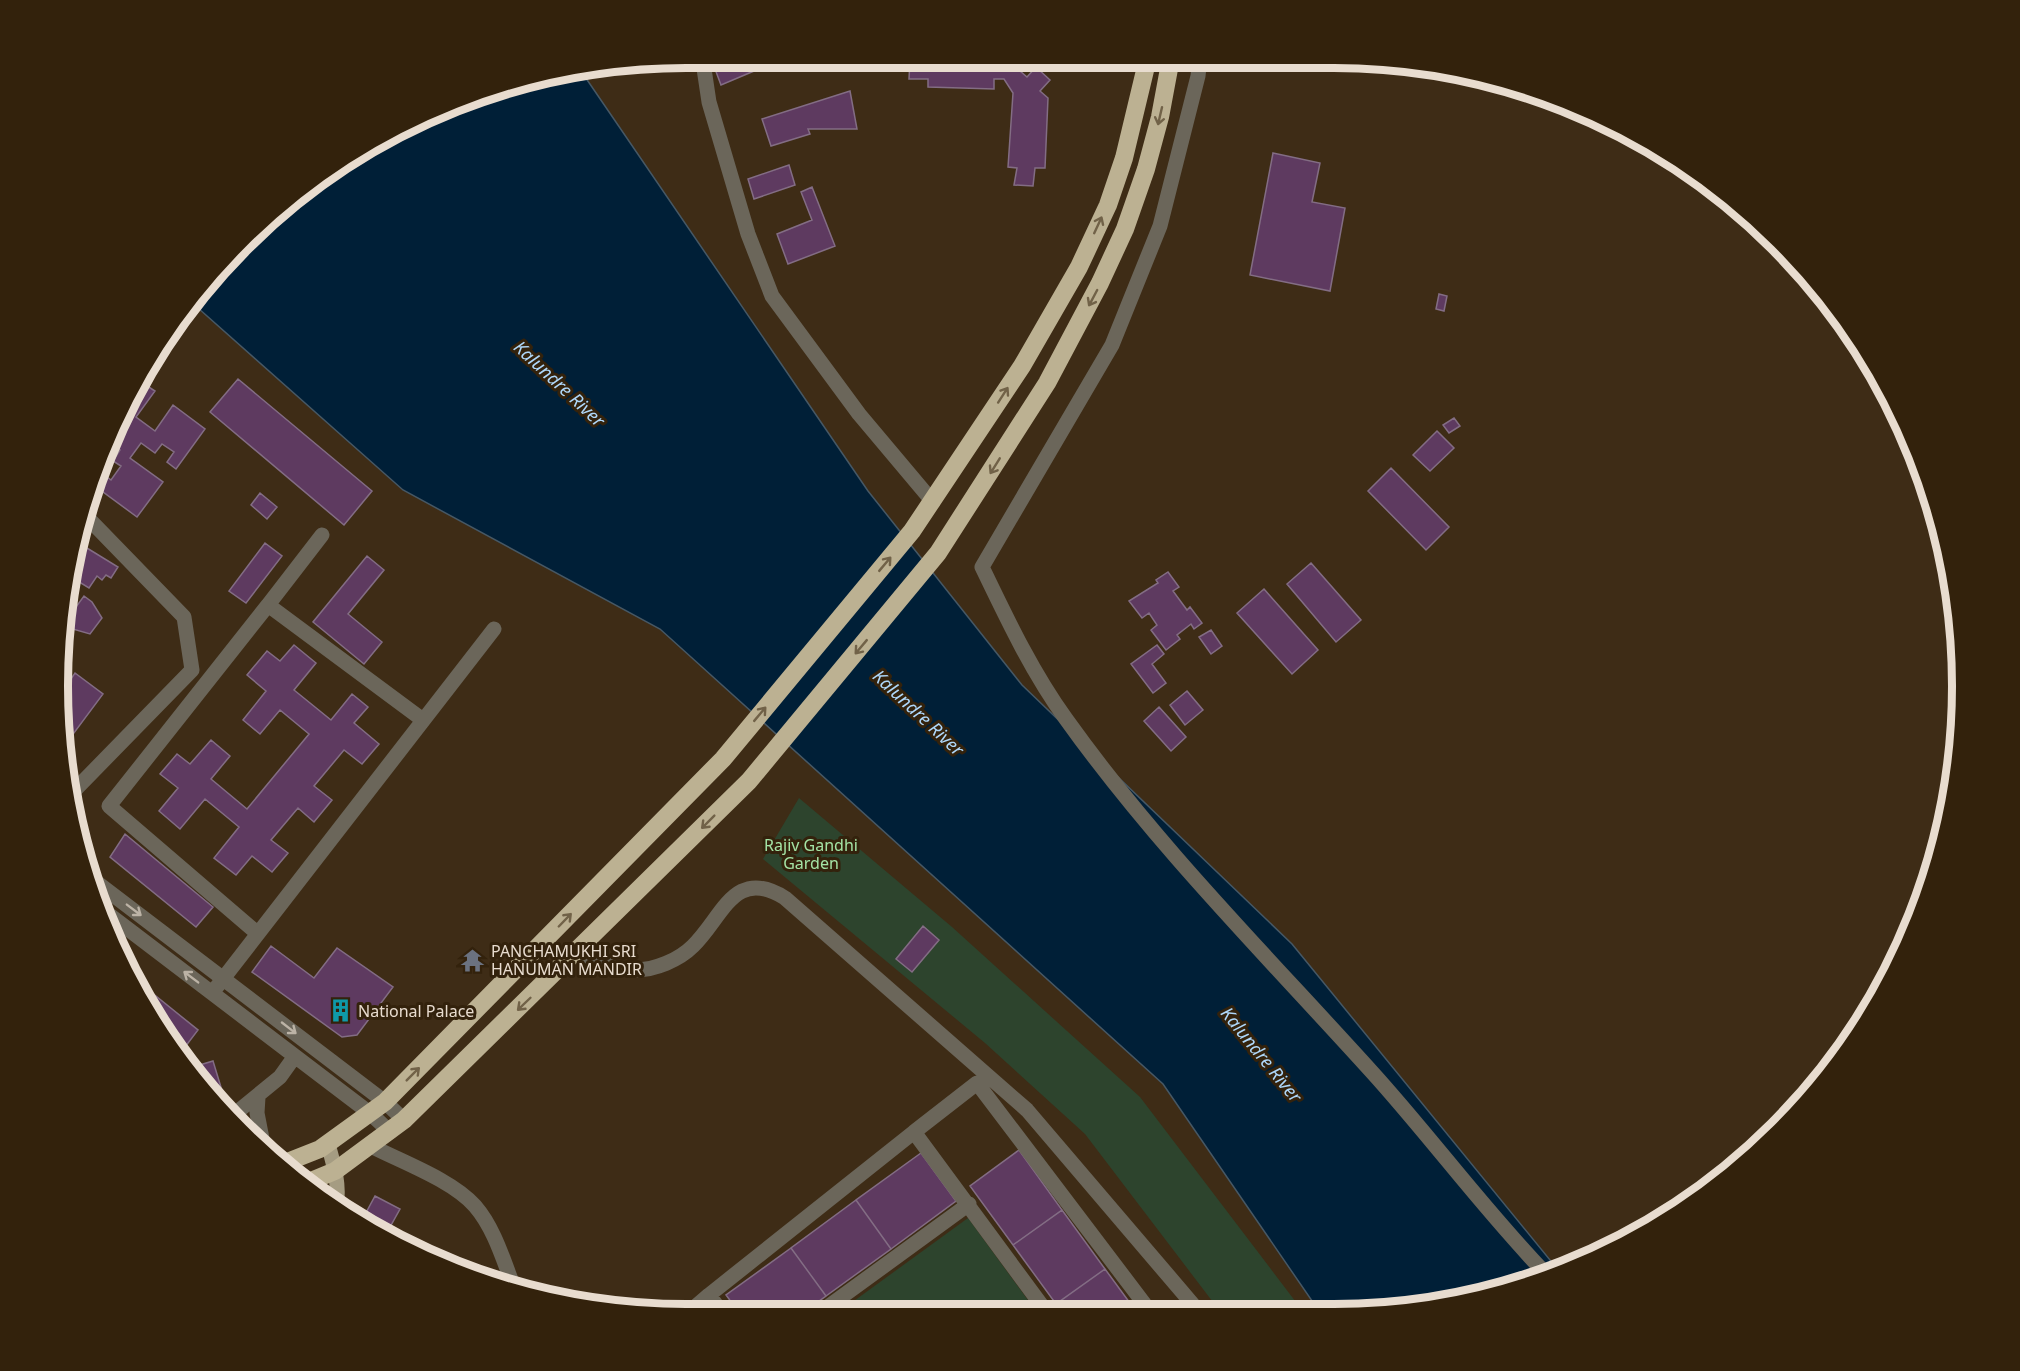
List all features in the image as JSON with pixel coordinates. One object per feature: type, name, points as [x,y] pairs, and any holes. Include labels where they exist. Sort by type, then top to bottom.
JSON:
[{"type":"highway","points":[[290,1160],[328,1144],[378,1108],[723,759],[912,531],[1027,357],[1079,267],[1108,205],[1124,158],[1146,68]]},
{"type":"highway","points":[[314,1180],[335,1171],[397,1126],[750,781],[938,553],[1047,383],[1101,283],[1125,229],[1146,169],[1160,117],[1169,68]]},
{"type":"main road","points":[[328,1144],[335,1171],[334,1194]]},
{"type":"street","points":[[704,68],[709,102],[748,234],[772,296],[858,414],[933,502]]},
{"type":"street","points":[[1199,68],[1160,226],[1112,345],[982,567],[1016,636],[1065,717],[1148,826],[1401,1104],[1503,1229],[1540,1268]]},
{"type":"street","points":[[76,788],[192,670],[184,616],[91,521]]},
{"type":"street","points":[[257,933],[109,806],[322,535]]},
{"type":"street","points":[[268,605],[423,720]]},
{"type":"street","points":[[212,993],[494,629]]},
{"type":"street","points":[[100,885],[224,978],[397,1126]]},
{"type":"street","points":[[577,952],[632,970],[651,968],[672,960],[693,946],[732,897],[744,889],[771,889],[785,898],[1027,1110],[1192,1304]]},
{"type":"street","points":[[113,918],[295,1056],[378,1108]]},
{"type":"street","points":[[239,1111],[280,1077],[295,1056]]},
{"type":"street","points":[[698,1304],[976,1083],[1144,1304]]},
{"type":"street","points":[[258,1097],[257,1113],[261,1134]]},
{"type":"street","points":[[914,1132],[1041,1304]]},
{"type":"street","points":[[371,1146],[457,1190],[474,1205],[485,1220],[510,1277]]},
{"type":"street","points":[[832,1304],[969,1204]]},
{"type":"street","points":[[709,1294],[716,1304]]},
{"type":"green space","name":"Rajiv Gandhi Garden","points":[[799,798],[952,927],[1140,1097],[1297,1304],[1214,1304],[1085,1134],[985,1043],[763,859]]},
{"type":"green space","points":[[968,1218],[1031,1304],[850,1304]]},
{"type":"water","name":"Kalundre River","points":[[585,76],[868,491],[1022,685],[1292,944],[1553,1263],[1533,1271],[1455,1292],[1375,1302],[1314,1304],[1163,1084],[660,629],[403,490],[197,307],[221,278],[278,221],[309,195],[376,150],[412,131],[487,100],[565,79]]},
{"type":"building","points":[[753,68],[754,71],[721,85],[715,69]]},
{"type":"building","points":[[910,68],[1017,68],[1027,77],[1037,68],[1050,80],[1040,91],[1048,98],[1045,168],[1035,168],[1033,186],[1014,185],[1017,168],[1008,167],[1013,93],[1004,79],[994,79],[994,89],[928,87],[928,79],[909,79]]},
{"type":"building","points":[[850,91],[857,129],[808,129],[810,134],[771,146],[762,119]]},
{"type":"building","points":[[1273,153],[1320,163],[1312,202],[1345,208],[1330,291],[1250,275]]},
{"type":"building","points":[[789,165],[795,185],[754,199],[748,179]]},
{"type":"building","points":[[812,187],[835,246],[788,264],[777,234],[812,220],[801,192]]},
{"type":"building","points":[[1439,294],[1447,296],[1444,311],[1436,309]]},
{"type":"building","points":[[238,379],[372,491],[344,525],[210,412]]},
{"type":"building","points":[[145,385],[155,391],[136,417],[155,431],[173,405],[205,429],[176,469],[167,462],[174,452],[162,444],[155,453],[141,443],[130,458],[163,482],[137,517],[99,489],[105,475],[111,480],[121,466],[113,461],[120,450],[116,447]]},
{"type":"building","points":[[1454,418],[1460,426],[1449,433],[1443,425]]},
{"type":"building","points":[[1437,431],[1454,448],[1430,471],[1413,455]]},
{"type":"building","points":[[1391,468],[1449,527],[1426,550],[1368,491]]},
{"type":"building","points":[[260,493],[277,507],[267,519],[251,505]]},
{"type":"building","points":[[265,543],[282,556],[246,603],[229,591]]},
{"type":"building","points":[[84,546],[118,567],[111,578],[106,575],[102,580],[97,576],[89,588],[77,580]]},
{"type":"building","points":[[367,556],[384,570],[348,614],[382,642],[364,664],[313,622]]},
{"type":"building","points":[[1311,563],[1361,620],[1336,642],[1287,584]]},
{"type":"building","points":[[1168,572],[1179,587],[1173,591],[1187,610],[1190,607],[1202,623],[1194,629],[1191,624],[1177,635],[1180,639],[1166,650],[1151,630],[1157,625],[1149,613],[1142,618],[1129,601],[1158,583],[1156,580]]},
{"type":"building","points":[[1264,589],[1318,650],[1292,674],[1237,613]]},
{"type":"building","points":[[84,596],[92,602],[102,618],[90,634],[73,629],[70,632],[72,612]]},
{"type":"building","points":[[1211,630],[1222,646],[1211,654],[1199,637]]},
{"type":"building","points":[[294,645],[316,663],[294,690],[331,720],[352,694],[368,707],[354,723],[379,744],[362,764],[344,750],[314,786],[332,800],[314,822],[298,808],[271,840],[288,853],[272,872],[252,856],[236,875],[214,858],[239,827],[205,799],[180,829],[159,811],[178,788],[160,774],[177,754],[190,764],[211,740],[230,756],[211,779],[247,809],[309,734],[280,710],[260,734],[243,720],[266,691],[247,675],[267,651],[280,661]]},
{"type":"building","points":[[1157,645],[1164,654],[1152,664],[1166,683],[1153,693],[1131,664]]},
{"type":"building","points":[[75,673],[103,694],[70,738],[69,726],[68,683]]},
{"type":"building","points":[[1187,691],[1203,710],[1185,725],[1170,705]]},
{"type":"building","points":[[1159,707],[1186,737],[1171,751],[1144,721]]},
{"type":"building","points":[[125,834],[213,907],[196,927],[110,857]]},
{"type":"building","points":[[923,926],[939,940],[912,972],[896,959]]},
{"type":"building","name":"National Palace","points":[[271,946],[314,978],[337,948],[393,987],[357,1035],[342,1037],[252,972]]},
{"type":"building","points":[[151,992],[198,1030],[185,1047],[172,1029],[150,994]]},
{"type":"building","points":[[213,1061],[224,1096],[221,1093],[198,1066]]},
{"type":"building","points":[[1019,1150],[1062,1210],[1013,1245],[970,1186]]},
{"type":"building","points":[[921,1153],[956,1201],[891,1249],[856,1200]]},
{"type":"building","points":[[375,1196],[400,1209],[389,1228],[365,1214]]},
{"type":"building","points":[[856,1200],[891,1249],[826,1296],[791,1248]]},
{"type":"building","points":[[1062,1210],[1105,1269],[1056,1304],[1013,1245]]},
{"type":"building","points":[[791,1248],[826,1296],[815,1304],[733,1304],[726,1295]]},
{"type":"building","points":[[1105,1269],[1131,1304],[1056,1304]]},
{"type":"place","name":"PANCHAMUKHI SRI HANUMAN MANDIR","points":[[473,960]]},
{"type":"place","name":"National Palace","points":[[340,1011]]}]
